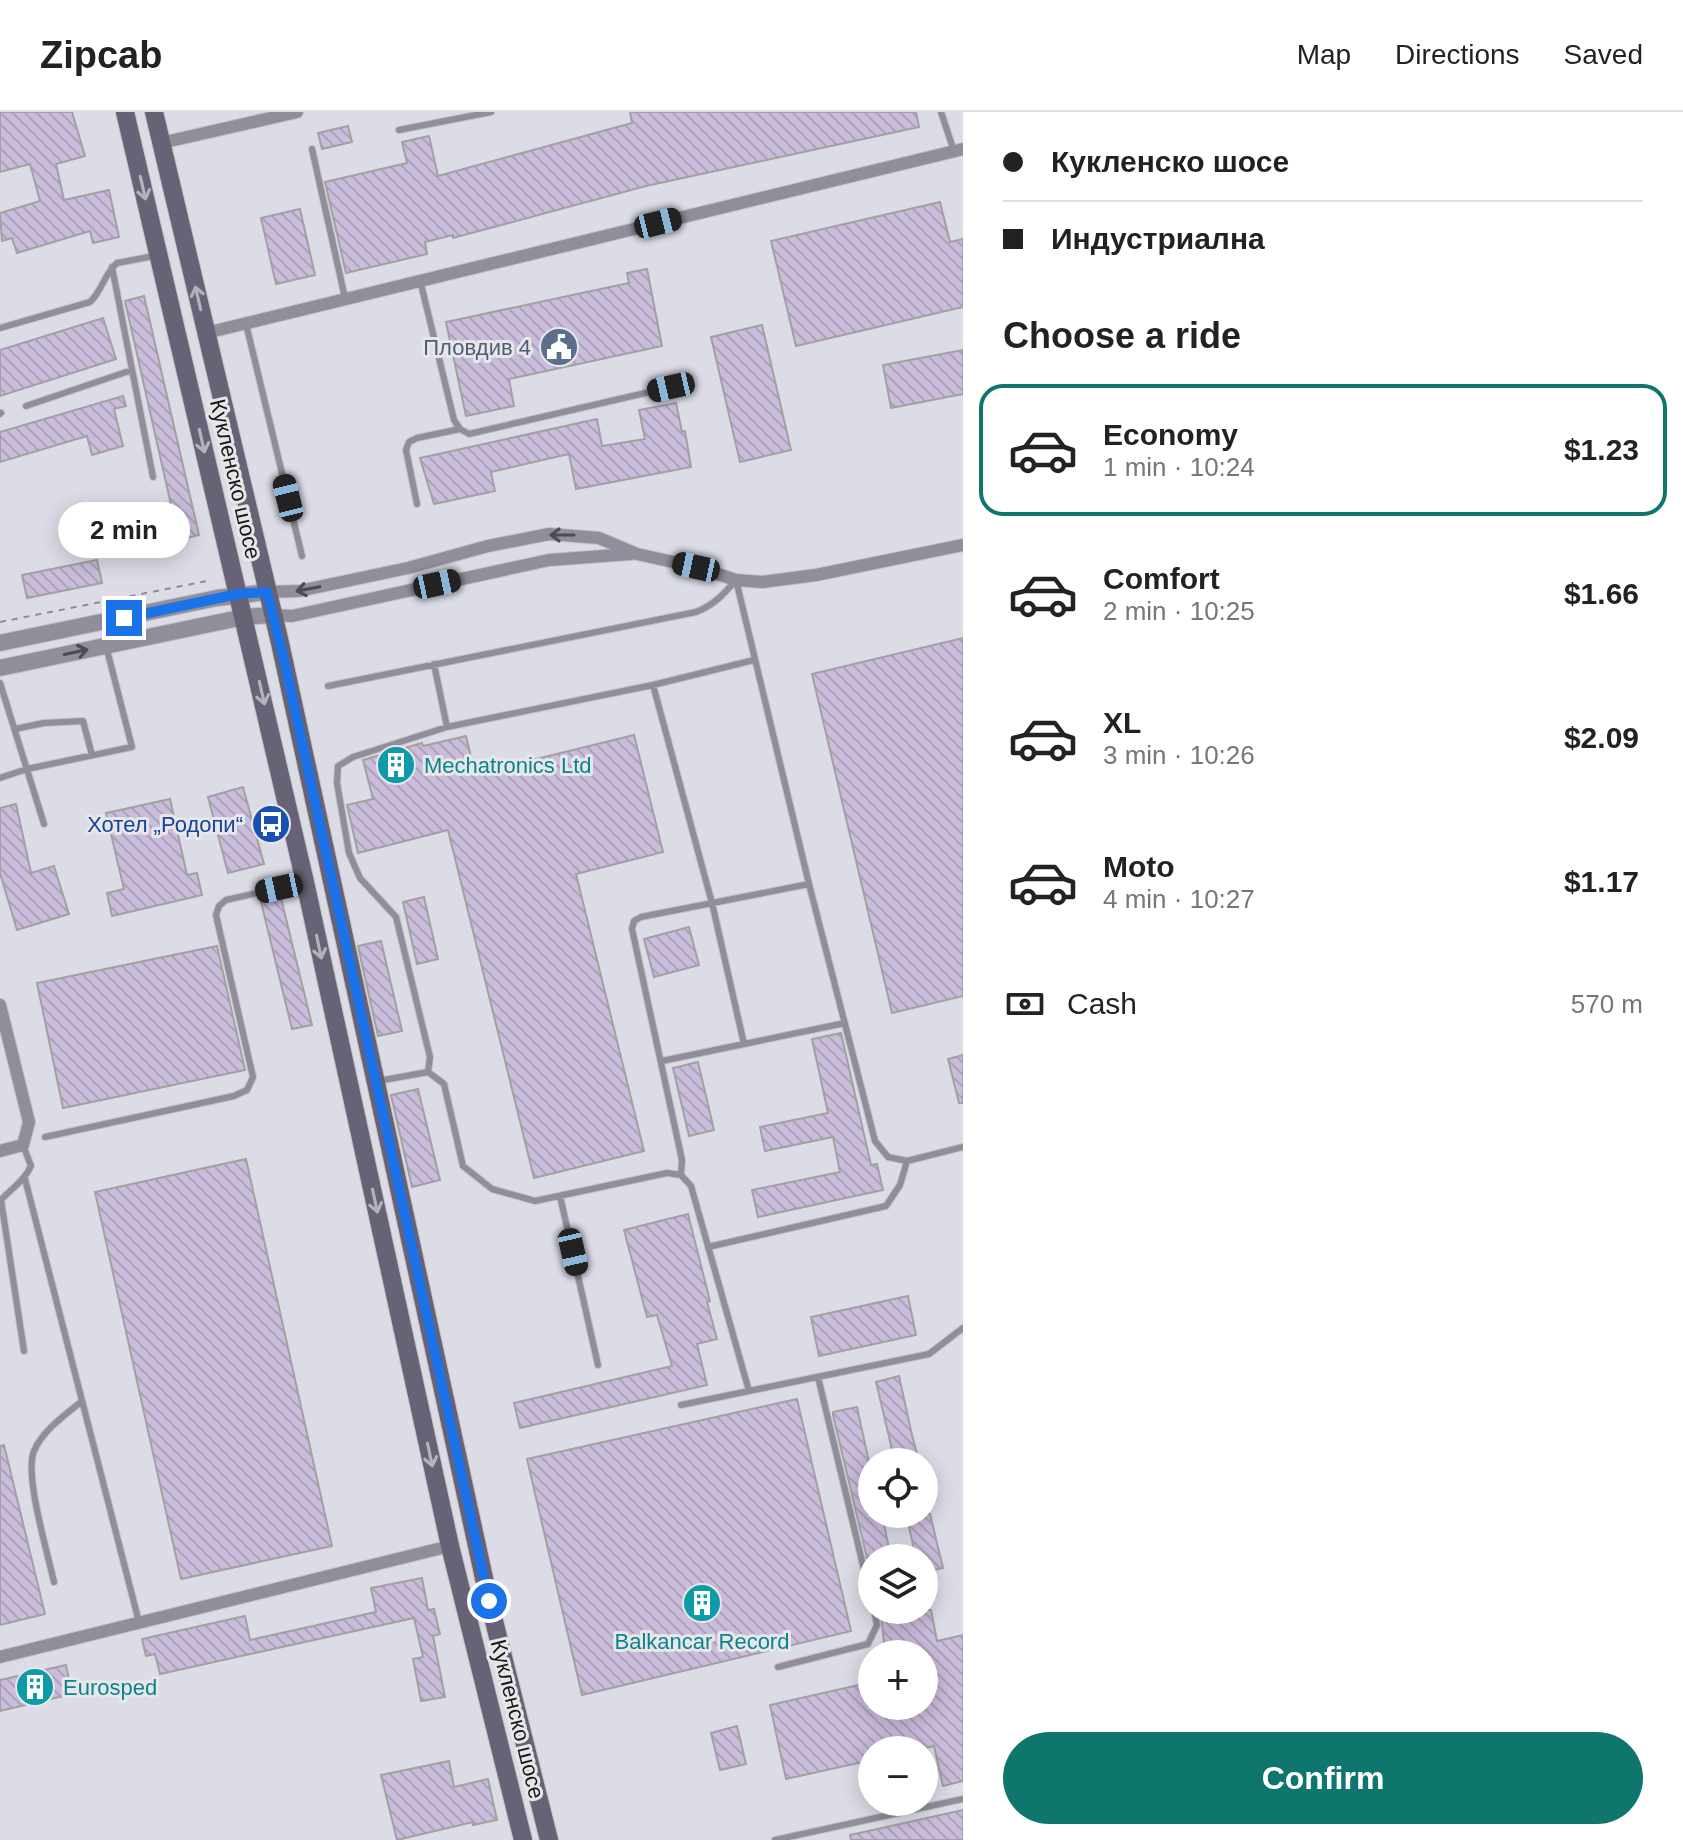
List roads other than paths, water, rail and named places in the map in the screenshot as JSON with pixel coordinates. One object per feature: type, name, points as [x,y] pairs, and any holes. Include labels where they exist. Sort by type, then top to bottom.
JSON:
[{"type":"main road","name":"Кукленско шосе","points":[[125,112],[305,882],[450,1546],[523,1840]]},
{"type":"main road","name":"Кукленско шосе","points":[[154,112],[267,592],[489,1601],[549,1840]]},
{"type":"street","points":[[161,143],[297,112]]},
{"type":"street","points":[[206,333],[958,150]]},
{"type":"street","points":[[0,643],[238,594],[299,591],[549,534],[599,538],[637,554],[696,567],[736,580],[787,580],[963,545]]},
{"type":"street","points":[[0,668],[244,617],[292,616],[549,560],[637,554]]},
{"type":"street","points":[[0,1005],[29,1122],[23,1145],[0,1151]]},
{"type":"street","points":[[0,1657],[450,1546]]},
{"type":"lane","points":[[399,130],[491,112]]},
{"type":"lane","points":[[941,112],[958,150]]},
{"type":"lane","points":[[312,149],[345,298]]},
{"type":"lane","points":[[0,328],[90,302],[99,294],[117,263],[159,255]]},
{"type":"lane","points":[[112,267],[153,477]]},
{"type":"lane","points":[[420,280],[454,420],[460,429],[469,434],[671,387]]},
{"type":"lane","points":[[246,324],[302,556]]},
{"type":"lane","points":[[26,406],[132,370]]},
{"type":"lane","points":[[417,504],[406,450],[409,442],[460,429]]},
{"type":"lane","points":[[736,580],[875,1141],[888,1157],[907,1161],[963,1147]]},
{"type":"lane","points":[[328,686],[696,612],[720,598],[736,580]]},
{"type":"lane","points":[[0,778],[27,769],[132,747],[106,646]]},
{"type":"lane","points":[[428,1072],[430,1057],[396,917],[360,878],[349,853],[337,783],[338,766],[353,757],[447,727],[653,685],[754,660]]},
{"type":"lane","points":[[434,664],[447,727]]},
{"type":"lane","points":[[0,683],[44,824]]},
{"type":"lane","points":[[653,685],[712,903],[744,1044]]},
{"type":"lane","points":[[15,729],[44,723],[83,721],[92,755]]},
{"type":"lane","points":[[45,1137],[234,1096],[247,1090],[253,1077],[216,915],[219,906],[226,900],[305,882]]},
{"type":"lane","points":[[681,1175],[682,1160],[632,929],[634,921],[641,917],[809,884]]},
{"type":"lane","points":[[662,1061],[845,1023]]},
{"type":"lane","points":[[375,1082],[428,1072],[444,1084],[463,1166],[492,1189],[535,1201],[667,1173],[681,1175],[691,1186],[749,1391]]},
{"type":"lane","points":[[23,1145],[31,1166],[25,1179],[11,1188],[1,1200],[24,1351]]},
{"type":"lane","points":[[708,1247],[886,1206],[900,1185],[907,1161]]},
{"type":"lane","points":[[25,1179],[139,1622]]},
{"type":"lane","points":[[560,1196],[598,1365]]},
{"type":"lane","points":[[681,1405],[929,1354],[963,1328]]},
{"type":"lane","points":[[818,1377],[858,1544]]},
{"type":"lane","points":[[54,1582],[31,1479],[33,1452],[48,1430],[82,1401]]},
{"type":"lane","points":[[778,1667],[868,1644],[877,1624]]},
{"type":"lane","points":[[775,1840],[963,1799]]},
{"type":"place","name":"Пловдив 4","points":[[559,347]]},
{"type":"place","name":"Mechatronics Ltd","points":[[396,765]]},
{"type":"place","name":"Хотел „Родопи“","points":[[271,824]]},
{"type":"place","name":"Balkancar Record","points":[[702,1603]]},
{"type":"place","name":"Eurosped","points":[[35,1687]]}]
